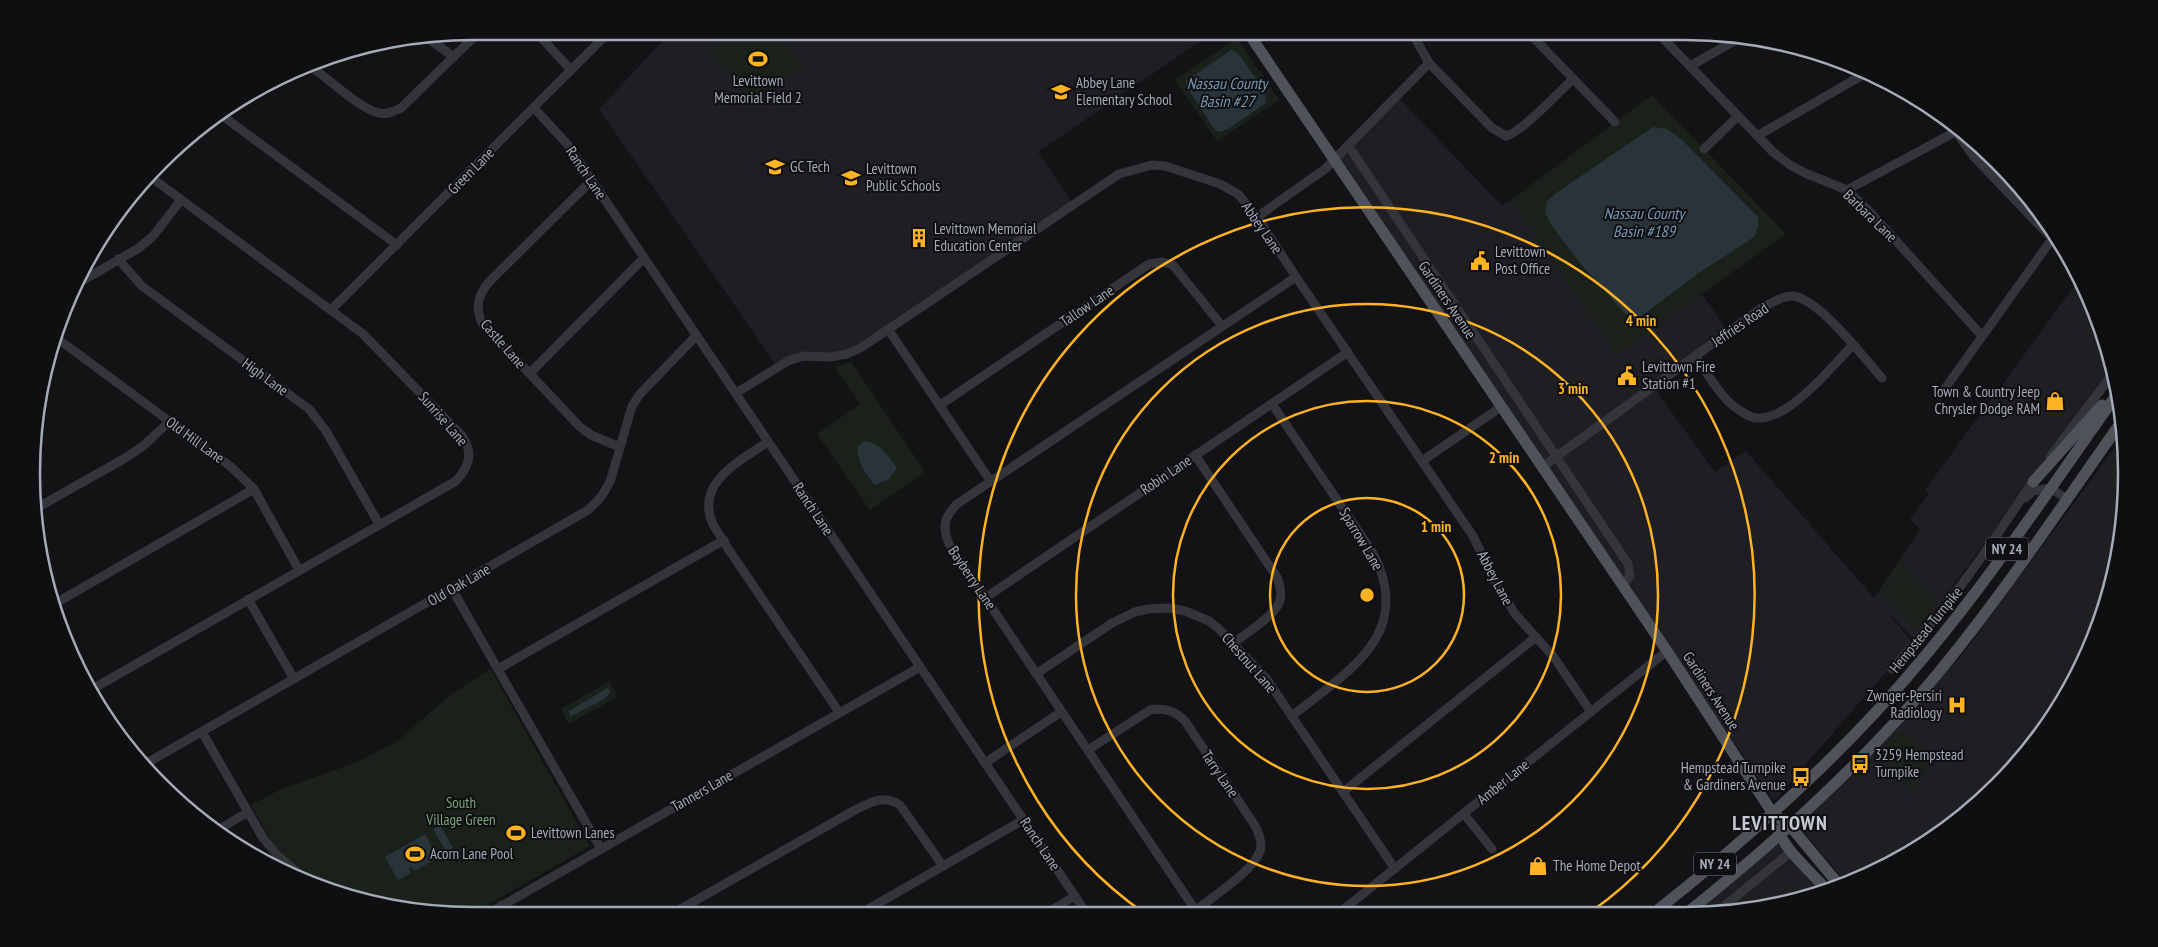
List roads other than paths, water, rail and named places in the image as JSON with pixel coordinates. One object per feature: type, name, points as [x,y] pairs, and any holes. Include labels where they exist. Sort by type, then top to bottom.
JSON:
[{"type":"main road","name":"Gardiners Avenue","points":[[1253,40],[1667,652],[1773,814]]},
{"type":"main road","points":[[2033,482],[2111,396]]},
{"type":"main road","name":"Hempstead Turnpike","points":[[1661,907],[1773,814],[1814,776],[1873,716],[1920,663],[1959,614],[2112,401]]},
{"type":"main road","name":"NY 24","points":[[1694,907],[1791,827],[1844,775],[1934,678],[1981,619],[2115,430]]},
{"type":"main road","points":[[1773,814],[1791,827],[1835,880]]},
{"type":"main road","points":[[1773,814],[1780,836],[1822,885]]},
{"type":"street","points":[[316,70],[365,107],[382,114],[402,108],[471,40]]},
{"type":"street","points":[[543,40],[571,70]]},
{"type":"street","name":"Green Lane","points":[[331,310],[601,40]]},
{"type":"street","points":[[1416,40],[1430,63],[1492,128],[1506,136],[1510,136],[1524,124],[1572,79]]},
{"type":"street","points":[[1535,40],[1614,122]]},
{"type":"street","name":"Barbara Lane","points":[[1665,40],[1757,136],[1790,165],[1847,190],[1871,213],[1982,336]]},
{"type":"street","points":[[433,42],[454,57]]},
{"type":"street","points":[[1690,66],[1731,43]]},
{"type":"street","points":[[1257,217],[1325,169],[1430,63]]},
{"type":"street","points":[[1757,136],[1859,77]]},
{"type":"street","name":"Ranch Lane","points":[[534,108],[568,145],[1082,907]]},
{"type":"street","points":[[1704,149],[1738,116]]},
{"type":"street","points":[[226,118],[397,245]]},
{"type":"street","points":[[1847,190],[1952,133]]},
{"type":"street","points":[[1963,142],[1975,158],[2038,223]]},
{"type":"street","name":"Gardiners Avenue","points":[[1348,145],[1628,564],[1630,576],[1622,586]]},
{"type":"street","name":"Abbey Lane","points":[[736,393],[788,360],[803,356],[830,357],[847,354],[862,347],[1119,174],[1152,165],[1165,166],[1220,184],[1238,194],[1257,217],[1473,536],[1494,580],[1515,614],[1553,656],[1591,712]]},
{"type":"street","name":"Sunrise Lane","points":[[96,686],[456,481],[467,466],[469,450],[462,436],[380,350],[331,310],[155,180]]},
{"type":"street","name":"Castle Lane","points":[[591,181],[490,282],[479,297],[478,308],[482,323],[580,427],[591,435],[620,447]]},
{"type":"street","points":[[87,278],[139,248],[153,236],[180,200]]},
{"type":"street","points":[[1941,394],[2050,241]]},
{"type":"street","points":[[530,373],[644,258]]},
{"type":"street","name":"High Lane","points":[[118,259],[142,286],[308,409],[326,431],[380,524]]},
{"type":"street","name":"Tallow Lane","points":[[940,405],[1149,264],[1162,262],[1173,265],[1222,326]]},
{"type":"street","name":"Bayberry Lane","points":[[1194,907],[949,544],[944,532],[944,522],[957,504],[1296,277]]},
{"type":"street","name":"Jeffries Road","points":[[1542,467],[1763,308],[1786,296],[1802,299],[1824,313],[1882,378]]},
{"type":"street","points":[[888,329],[991,482]]},
{"type":"street","name":"Old Oak Lane","points":[[151,762],[588,510],[610,482],[629,415],[640,394],[696,336]]},
{"type":"street","name":"Old Hill Lane","points":[[61,341],[230,466],[254,489],[299,570]]},
{"type":"street","points":[[1695,356],[1730,402],[1754,418],[1766,418],[1779,414],[1792,406],[1852,346]]},
{"type":"street","name":"Robin Lane","points":[[985,598],[1348,352]]},
{"type":"street","name":"Hempstead Turnpike","points":[[1892,669],[1948,602],[2108,380]]},
{"type":"street","name":"Sparrow Lane","points":[[1272,404],[1373,553],[1383,576],[1386,594],[1383,622],[1368,652],[1292,716]]},
{"type":"street","points":[[1422,461],[1501,407]]},
{"type":"street","points":[[41,505],[143,446],[170,422]]},
{"type":"street","points":[[768,442],[727,470],[714,485],[710,499],[713,523],[840,712]]},
{"type":"street","points":[[1196,455],[1277,577],[1280,586],[1281,595],[1275,610],[1233,644]]},
{"type":"street","points":[[2019,504],[2033,491],[2050,488],[2067,499]]},
{"type":"street","points":[[59,601],[254,489]]},
{"type":"street","points":[[498,670],[724,540]]},
{"type":"street","points":[[452,589],[601,849]]},
{"type":"street","points":[[248,600],[294,680]]},
{"type":"street","name":"Chestnut Lane","points":[[1036,674],[1112,623],[1135,612],[1148,609],[1170,608],[1196,615],[1218,628],[1266,678],[1395,869]]},
{"type":"street","points":[[1343,792],[1536,637]]},
{"type":"street","name":"Amber Lane","points":[[1348,907],[1667,652]]},
{"type":"street","name":"Tanners Lane","points":[[499,907],[920,667]]},
{"type":"street","name":"Tarry Lane","points":[[1088,750],[1150,710],[1162,708],[1174,712],[1184,721],[1260,835],[1260,851],[1255,862],[1203,907]]},
{"type":"street","points":[[985,763],[1061,712]]},
{"type":"street","points":[[202,732],[263,838],[291,866]]},
{"type":"street","points":[[684,907],[855,810],[880,799],[894,800],[900,805],[943,866]]},
{"type":"street","points":[[223,826],[248,812]]},
{"type":"street","points":[[1464,814],[1492,849]]},
{"type":"street","points":[[872,907],[1023,820]]},
{"type":"street","points":[[1726,905],[1792,851]]},
{"type":"street","points":[[1057,907],[1075,896]]},
{"type":"water","name":"Nassau County Basin #27","points":[[1231,50],[1238,53],[1264,90],[1266,103],[1228,129],[1219,132],[1215,130],[1186,86],[1186,81]]},
{"type":"water","name":"Nassau County Basin #189","points":[[1653,127],[1667,129],[1682,140],[1758,217],[1758,227],[1754,237],[1696,275],[1639,318],[1629,318],[1578,261],[1550,223],[1545,212],[1547,201],[1556,193]]},
{"type":"water","points":[[865,441],[880,447],[897,468],[888,480],[875,485],[865,472],[860,463],[857,447]]},
{"type":"water","points":[[607,688],[611,691],[606,698],[570,717],[569,711]]},
{"type":"water","points":[[440,825],[453,848],[446,852],[433,829]]},
{"type":"water","name":"Acorn Lane Pool","points":[[425,834],[438,858],[414,871],[412,867],[409,869],[411,873],[398,880],[385,857]]},
{"type":"place","name":"Levittown Memorial Field 2","points":[[758,59]]},
{"type":"place","name":"Abbey Lane Elementary School","points":[[1061,92]]},
{"type":"place","name":"GC Tech","points":[[775,167]]},
{"type":"place","name":"Levittown Public Schools","points":[[851,178]]},
{"type":"place","name":"Levittown Memorial Education Center","points":[[919,238]]},
{"type":"place","name":"Levittown Post Office","points":[[1480,261]]},
{"type":"place","name":"Levittown Fire Station #1","points":[[1627,376]]},
{"type":"place","name":"Town & Country Jeep Chrysler Dodge RAM","points":[[2055,401]]},
{"type":"place","name":"Zwnger-Persiri Radiology","points":[[1957,705]]},
{"type":"place","name":"3259 Hempstead Turnpike","points":[[1860,764]]},
{"type":"place","name":"Hempstead Turnpike & Gardiners Avenue","points":[[1801,777]]},
{"type":"place","name":"Levittown Lanes","points":[[516,833]]},
{"type":"place","name":"Acorn Lane Pool","points":[[415,854]]},
{"type":"place","name":"The Home Depot","points":[[1538,866]]},
{"type":"district","name":"LEVITTOWN","points":[[1780,823]]},
{"type":"park label","name":"South Village Green","points":[[461,812]]}]
